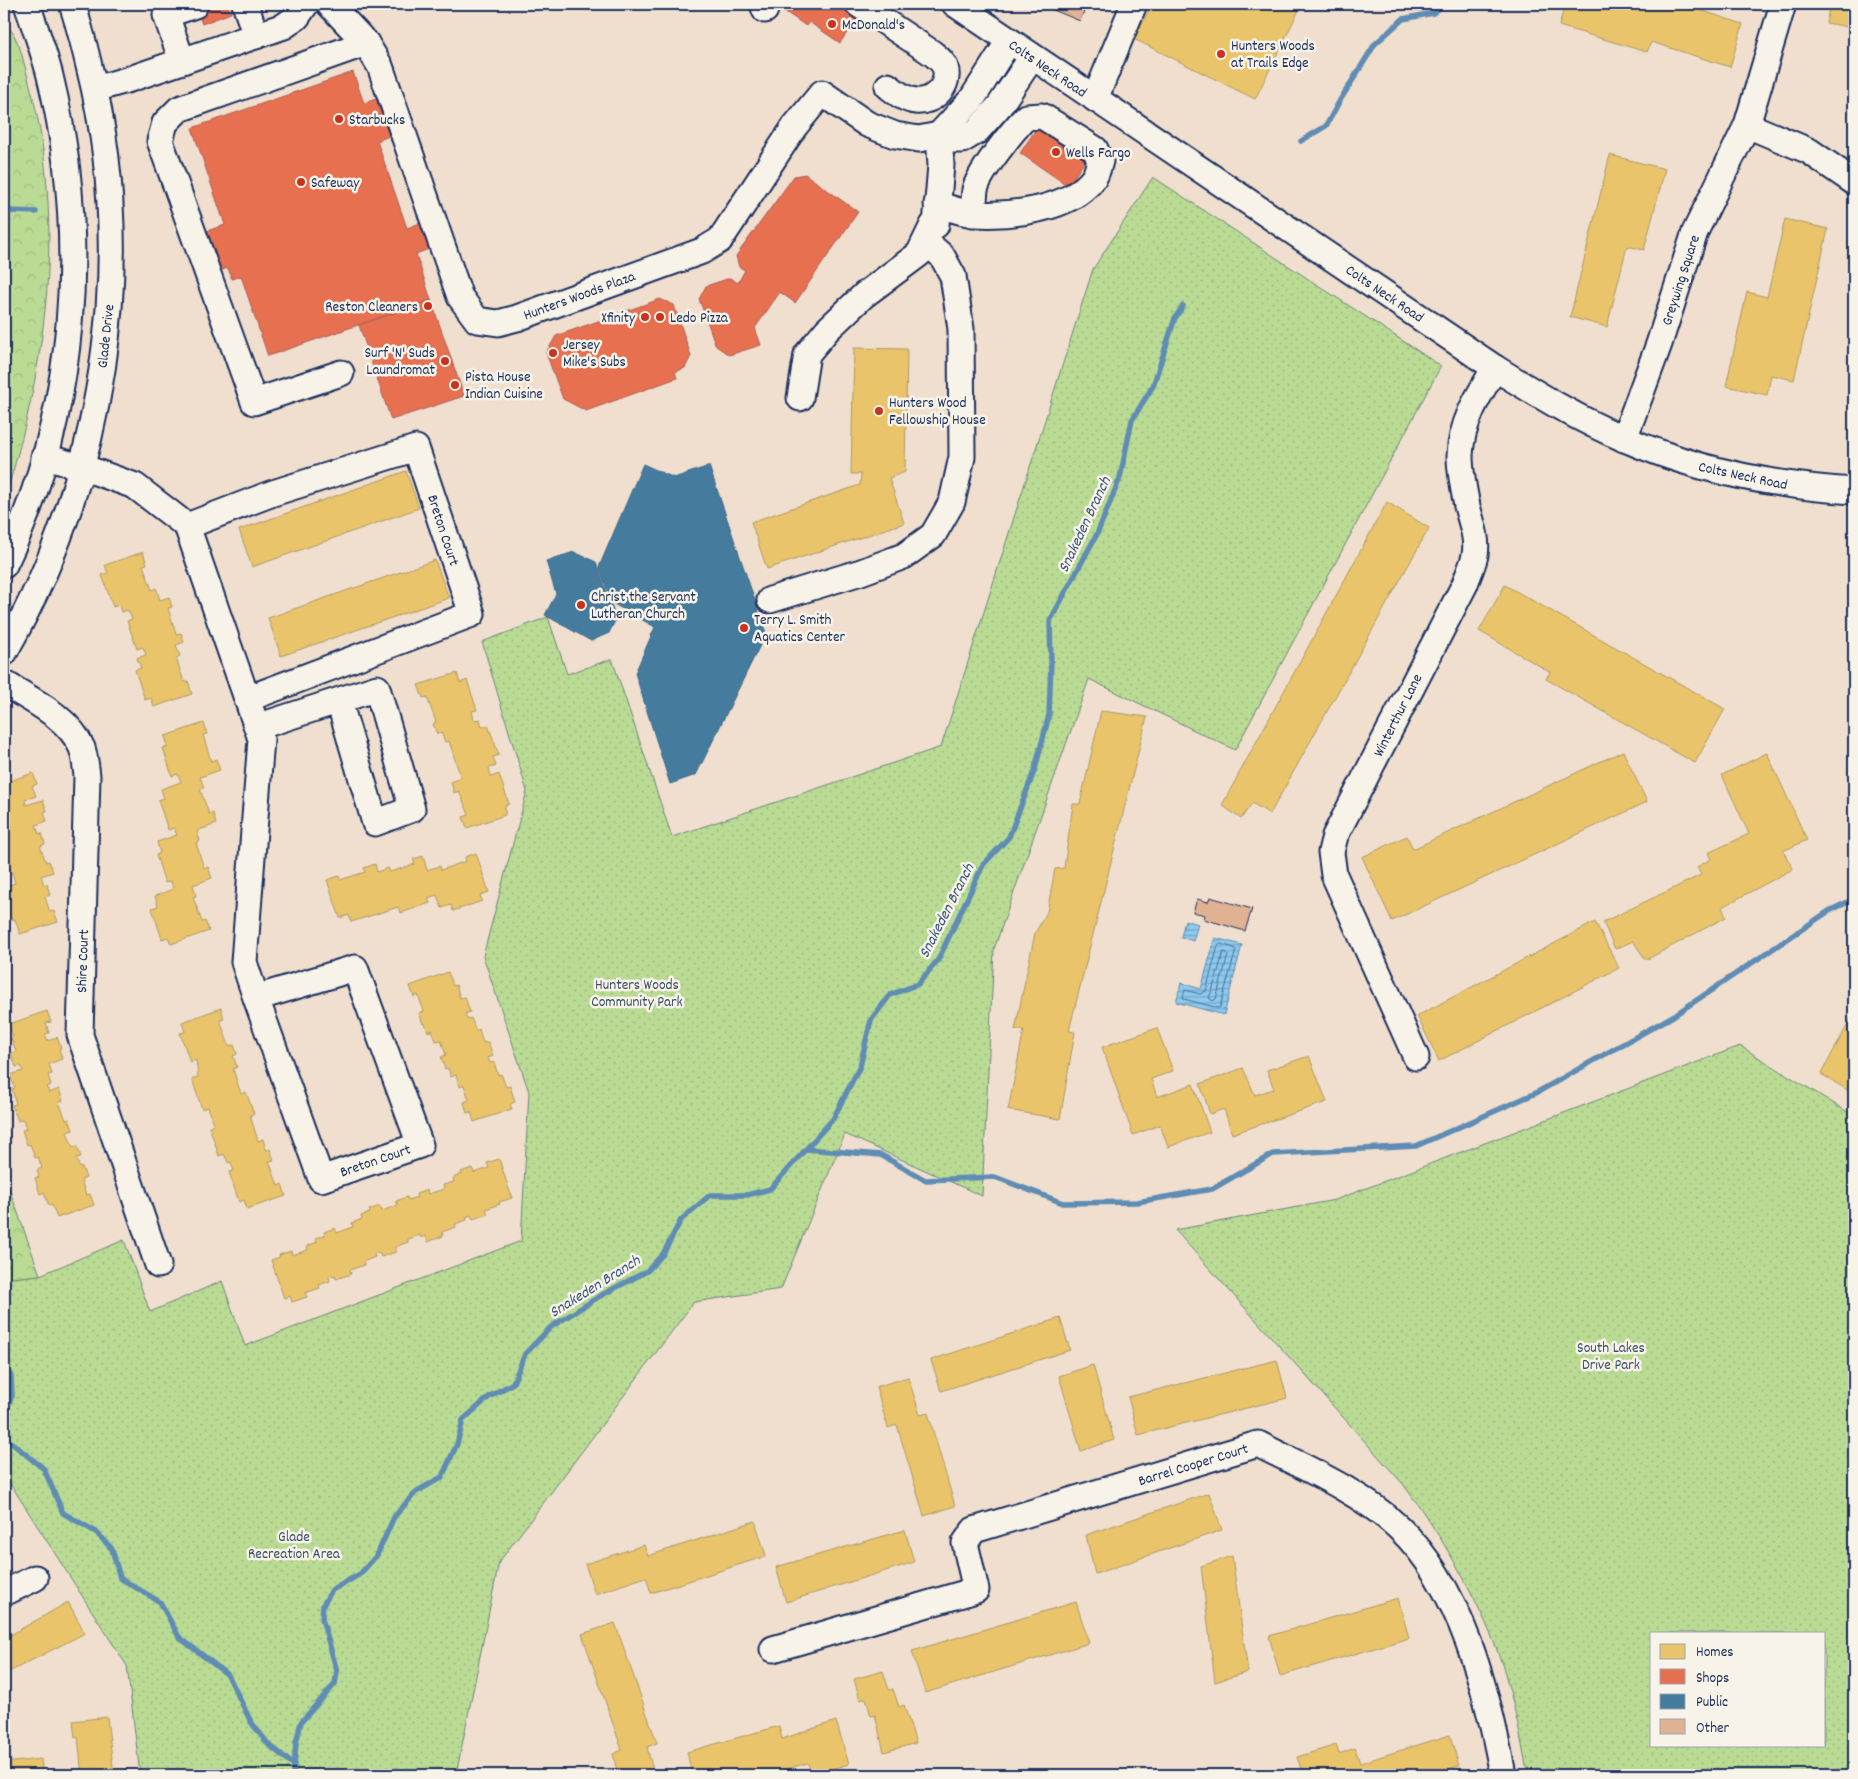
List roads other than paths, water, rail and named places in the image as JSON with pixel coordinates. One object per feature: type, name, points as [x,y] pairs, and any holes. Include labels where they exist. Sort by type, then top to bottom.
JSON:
[{"type":"street","points":[[4,565],[23,522],[54,420],[66,350],[71,253],[67,179],[57,111],[50,76],[27,4]]},
{"type":"street","name":"Glade Drive","points":[[4,653],[39,585],[68,511],[93,425],[101,373],[110,283],[111,228],[107,166],[95,89],[72,4]]},
{"type":"street","points":[[245,4],[256,36]]},
{"type":"street","points":[[95,89],[130,80],[284,26],[297,17],[306,4]]},
{"type":"street","name":"Hunters Woods Plaza","points":[[329,4],[366,43],[380,66],[460,297],[477,320],[498,323],[517,318],[702,251],[720,240],[795,126],[822,93],[867,124],[896,135],[919,139],[939,135],[953,140],[962,140],[978,131],[1000,105],[1032,57]]},
{"type":"street","points":[[858,4],[932,52],[945,66],[944,85],[930,99],[924,101],[911,100],[902,97],[888,86]]},
{"type":"street","name":"Colts Neck Road","points":[[955,4],[1495,368],[1552,403],[1624,439],[1672,457],[1728,473],[1781,484],[1854,491]]},
{"type":"street","points":[[1095,99],[1134,4]]},
{"type":"street","name":"Greywing Square","points":[[1624,439],[1659,344],[1695,232],[1747,125],[1783,4]]},
{"type":"street","points":[[182,61],[166,15],[195,5]]},
{"type":"street","points":[[800,398],[807,354],[827,330],[864,295],[919,254],[933,225],[936,225],[942,165],[939,135],[972,100],[1009,41]]},
{"type":"street","points":[[341,373],[254,402],[160,141],[164,123],[179,109],[366,43]]},
{"type":"street","points":[[937,204],[973,214],[1008,214],[1051,206],[1080,192],[1095,178],[1100,161],[1095,149],[1042,116],[1026,117],[1013,131],[975,188],[973,214]]},
{"type":"street","points":[[1747,125],[1809,151],[1854,182]]},
{"type":"street","points":[[770,600],[870,569],[904,556],[932,535],[952,502],[962,457],[961,329],[952,276],[942,256],[926,242]]},
{"type":"street","name":"Winterthur Lane","points":[[1416,1056],[1341,892],[1334,875],[1331,852],[1335,836],[1465,584],[1471,567],[1475,555],[1475,541],[1462,475],[1460,457],[1462,435],[1476,400],[1495,368]]},
{"type":"street","name":"Breton Court","points":[[247,699],[472,614],[416,448],[273,493],[187,526],[256,727],[261,739],[244,962],[256,998],[321,1179],[420,1145],[355,968],[256,998]]},
{"type":"street","points":[[44,457],[82,466],[135,486],[187,526]]},
{"type":"street","name":"Shire Court","points":[[4,683],[34,701],[58,719],[71,731],[82,750],[87,776],[80,1036],[158,1265]]},
{"type":"street","points":[[256,727],[377,688],[412,809],[375,823],[339,701]]},
{"type":"street","name":"Barrel Cooper Court","points":[[773,1649],[976,1590],[965,1543],[974,1530],[1258,1444],[1363,1501],[1400,1528],[1427,1560],[1451,1602],[1467,1641],[1482,1684],[1496,1736],[1503,1775]]},
{"type":"street","points":[[4,1592],[35,1578]]},
{"type":"water","points":[[1185,920],[1198,924],[1193,941],[1181,937]]},
{"type":"water","points":[[1215,938],[1242,945],[1224,1015],[1176,1002],[1181,983],[1201,989]]},
{"type":"waterway","name":"Snakeden Branch","points":[[1301,141],[1326,126],[1375,44],[1403,19],[1433,13],[1444,4]]},
{"type":"waterway","points":[[4,213],[11,211],[36,212]]},
{"type":"waterway","name":"Snakeden Branch","points":[[293,1775],[296,1743],[301,1722],[335,1684],[337,1671],[322,1619],[323,1605],[332,1590],[360,1574],[377,1555],[394,1517],[416,1492],[442,1477],[457,1444],[463,1420],[489,1397],[513,1383],[525,1354],[551,1327],[600,1296],[647,1271],[663,1254],[681,1220],[710,1195],[747,1195],[770,1189],[833,1119],[860,1066],[871,1020],[890,995],[918,984],[938,960],[983,865],[1009,837],[1035,769],[1049,715],[1050,621],[1097,534],[1120,478],[1132,420],[1153,386],[1175,318],[1183,306]]},
{"type":"waterway","points":[[807,1149],[881,1155],[925,1180],[995,1177],[1063,1203],[1137,1202],[1212,1189],[1273,1154],[1416,1146],[1536,1093],[1673,1016],[1829,911],[1854,899]]},
{"type":"waterway","points":[[4,1369],[11,1376],[12,1396],[4,1413]]},
{"type":"waterway","points":[[4,1425],[8,1440],[44,1469],[63,1513],[96,1532],[112,1549],[120,1578],[160,1602],[179,1637],[228,1675],[251,1722],[268,1744],[293,1764]]},
{"type":"place","name":"McDonald's","points":[[832,24]]},
{"type":"place","name":"Hunters Woods at Trails Edge","points":[[1221,54]]},
{"type":"place","name":"Starbucks","points":[[339,119]]},
{"type":"place","name":"Wells Fargo","points":[[1056,152]]},
{"type":"place","name":"Safeway","points":[[301,182]]},
{"type":"place","name":"Reston Cleaners","points":[[428,306]]},
{"type":"place","name":"Xfinity","points":[[645,317]]},
{"type":"place","name":"Ledo Pizza","points":[[660,317]]},
{"type":"place","name":"Jersey Mike's Subs","points":[[553,353]]},
{"type":"place","name":"Surf 'N' Suds Laundromat","points":[[445,361]]},
{"type":"place","name":"Pista House Indian Cuisine","points":[[455,385]]},
{"type":"place","name":"Hunters Wood Fellowship House","points":[[879,411]]},
{"type":"place","name":"Christ the Servant Lutheran Church","points":[[581,605]]},
{"type":"place","name":"Terry L. Smith Aquatics Center","points":[[744,628]]},
{"type":"park label","name":"Hunters Woods Community Park","points":[[637,992]]},
{"type":"park label","name":"South Lakes Drive Park","points":[[1611,1356]]},
{"type":"park label","name":"Glade Recreation Area","points":[[294,1544]]}]
